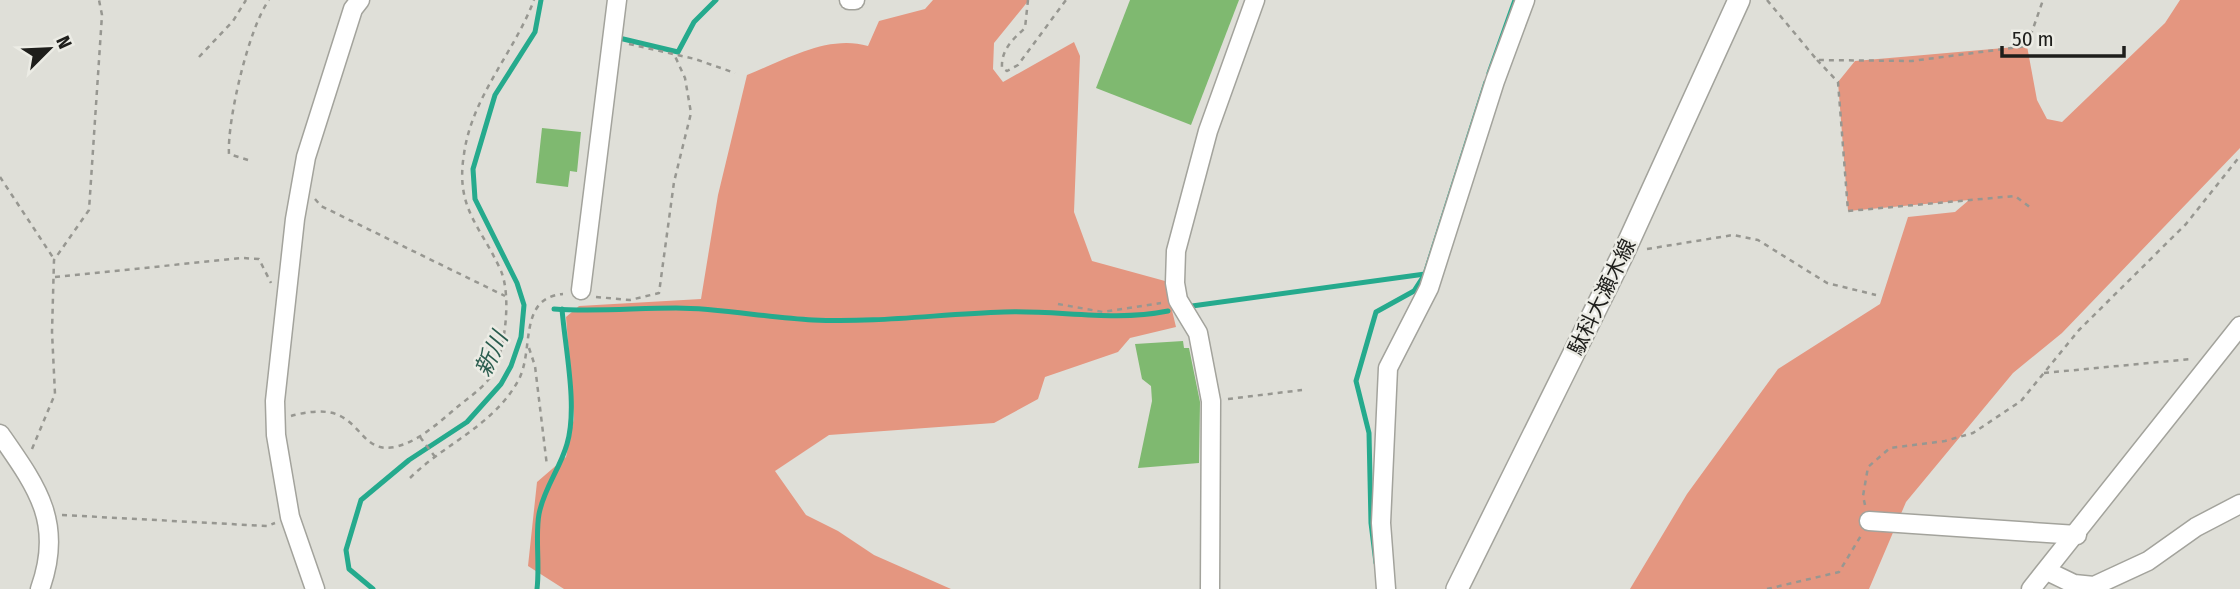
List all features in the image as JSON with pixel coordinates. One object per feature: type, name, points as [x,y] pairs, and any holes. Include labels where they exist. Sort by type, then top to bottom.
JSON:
[{"type":"main road","name":"駄科大瀬木線","points":[[1457,589],[1623,254],[1739,0]]},
{"type":"street","points":[[315,589],[290,517],[275,420],[295,219],[306,157],[353,9],[360,0]]},
{"type":"street","points":[[581,290],[617,0]]},
{"type":"street","points":[[849,0],[855,0]]},
{"type":"street","points":[[1210,589],[1211,401],[1198,333],[1178,300],[1175,283],[1176,251],[1208,131],[1255,0]]},
{"type":"street","points":[[1386,589],[1381,523],[1388,368],[1429,288],[1495,81],[1525,0]]},
{"type":"street","points":[[2031,589],[2077,535],[2240,326]]},
{"type":"street","points":[[0,434],[35,487],[46,511],[51,536],[48,567],[40,589]]},
{"type":"street","points":[[2048,571],[2074,584],[2094,586],[2148,561],[2196,527],[2240,504]]},
{"type":"street","points":[[1868,521],[2077,535]]},
{"type":"path","points":[[54,260],[89,210],[102,15],[99,0]]},
{"type":"path","points":[[199,57],[233,21],[246,0]]},
{"type":"path","points":[[248,160],[229,154],[229,123],[259,20],[269,0]]},
{"type":"path","points":[[275,420],[299,414],[338,414],[368,443],[379,448],[395,447],[420,438],[490,377],[499,357],[507,315],[506,286],[501,270],[468,214],[461,185],[464,152],[478,103],[524,27],[534,0]]},
{"type":"path","points":[[1028,0],[1025,28],[1010,42],[1002,56],[1002,68],[1007,71],[1026,55],[1066,0]]},
{"type":"path","points":[[1767,0],[1838,82],[1848,211],[2015,196],[2031,208]]},
{"type":"path","points":[[1817,60],[1912,61],[2027,46],[2043,0]]},
{"type":"path","points":[[612,40],[674,54],[735,73]]},
{"type":"path","points":[[410,478],[467,436],[513,391],[524,371],[531,318],[542,300],[581,290],[598,298],[630,300],[659,293],[674,182],[691,113],[685,78],[674,54]]},
{"type":"path","points":[[1766,589],[1839,572],[1868,521],[1863,496],[1868,467],[1890,448],[1945,441],[1973,433],[2021,401],[2079,331],[2186,224],[2240,156]]},
{"type":"path","points":[[0,177],[54,260],[55,394],[32,446],[35,487]]},
{"type":"path","points":[[315,193],[315,200],[321,206],[505,296]]},
{"type":"path","points":[[1623,254],[1712,236],[1733,235],[1758,240],[1827,283],[1876,295]]},
{"type":"path","points":[[54,277],[158,265],[259,259],[271,282],[270,294]]},
{"type":"path","points":[[1058,304],[1102,312],[1178,300]]},
{"type":"path","points":[[528,345],[535,366],[547,466]]},
{"type":"path","points":[[2044,373],[2178,358],[2215,360]]},
{"type":"path","points":[[1211,401],[1302,390]]},
{"type":"path","points":[[420,438],[436,457]]},
{"type":"path","points":[[61,515],[267,526],[290,517]]},
{"type":"shaded area","points":[[933,0],[1029,0],[994,43],[993,69],[1003,82],[1074,42],[1080,56],[1074,212],[1092,261],[1165,281],[1176,327],[1130,338],[1118,352],[1045,377],[1038,399],[994,423],[829,435],[775,471],[806,515],[838,531],[874,555],[951,589],[564,589],[528,566],[537,482],[566,457],[574,418],[566,317],[579,306],[701,299],[718,195],[747,75],[822,46],[853,43],[868,46],[879,21],[925,9]]},
{"type":"shaded area","points":[[2180,0],[2240,0],[2240,148],[2062,333],[2013,373],[1906,502],[1869,589],[1630,589],[1687,494],[1778,369],[1880,304],[1908,217],[1955,212],[1969,200],[1848,211],[1838,82],[1855,61],[2027,46],[2037,100],[2047,119],[2062,122],[2165,23]]},
{"type":"building","points":[[1130,0],[1239,0],[1191,125],[1096,88]]},
{"type":"building","points":[[542,128],[581,132],[577,172],[570,171],[568,187],[536,183]]},
{"type":"building","points":[[1183,341],[1184,348],[1189,348],[1200,402],[1199,463],[1138,468],[1152,401],[1151,386],[1142,379],[1135,344]]},
{"type":"waterway","name":"新川","points":[[373,589],[349,569],[346,550],[361,500],[409,460],[467,422],[501,384],[511,366],[521,337],[524,305],[517,283],[475,199],[473,169],[495,95],[535,32],[541,0]]},
{"type":"waterway","points":[[619,38],[678,52],[694,22],[716,0]]},
{"type":"waterway","points":[[1489,73],[1515,0]]},
{"type":"waterway","points":[[1376,563],[1371,523],[1369,433],[1356,381],[1376,312],[1414,291],[1425,274],[1486,82]]},
{"type":"waterway","points":[[1192,306],[1425,274]]},
{"type":"waterway","points":[[554,309],[693,308],[837,321],[1004,312],[1127,316],[1168,311]]},
{"type":"waterway","points":[[537,589],[539,514],[544,496],[564,453],[570,429],[570,377],[562,309]]}]
